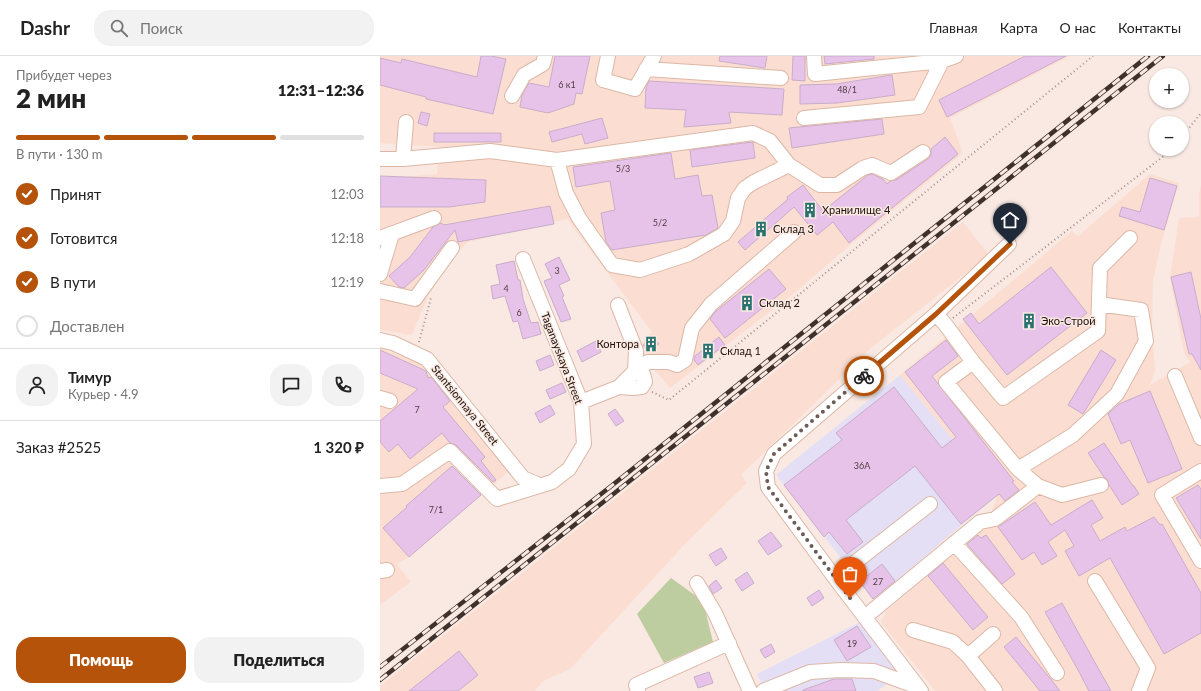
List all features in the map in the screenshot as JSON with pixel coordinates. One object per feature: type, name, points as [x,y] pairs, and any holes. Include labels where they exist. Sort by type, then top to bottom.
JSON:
[{"type":"street","points":[[512,96],[524,75],[543,64],[545,56]]},
{"type":"street","points":[[608,56],[603,80],[635,88],[654,56]]},
{"type":"street","points":[[814,56],[815,74],[956,56]]},
{"type":"street","points":[[804,118],[919,107],[942,58]]},
{"type":"street","points":[[646,69],[781,78]]},
{"type":"street","points":[[403,159],[406,122]]},
{"type":"street","points":[[380,159],[403,159],[490,152],[557,160],[753,133],[770,141],[789,165],[820,185],[837,185],[863,168],[872,165],[891,173],[924,152]]},
{"type":"street","points":[[557,160],[566,193],[579,218],[612,266],[640,270],[689,254],[724,234],[734,221],[738,198],[745,188],[789,165]]},
{"type":"street","points":[[380,274],[386,236],[434,218]]},
{"type":"street","points":[[581,402],[619,387],[648,362],[669,362],[677,365],[684,360],[692,328],[710,304],[794,232]]},
{"type":"street","points":[[940,319],[1003,398],[1098,331],[1100,268],[1130,238]]},
{"type":"street","points":[[920,689],[768,487],[766,471],[774,454],[940,319],[1010,244]]},
{"type":"street","points":[[380,292],[414,299],[452,248]]},
{"type":"street","name":"Taganayskaya Street","points":[[380,486],[402,484],[450,451],[498,499],[552,482],[569,470],[584,444],[581,402],[523,259]]},
{"type":"street","points":[[1018,469],[1072,435],[1117,394],[1146,341],[1141,310],[1099,304]]},
{"type":"street","points":[[618,305],[636,351],[635,372]]},
{"type":"street","name":"Stantsionnaya Street","points":[[380,340],[393,343],[427,358],[523,478],[539,485]]},
{"type":"street","points":[[973,362],[946,382],[1018,469],[1038,486],[1062,495],[1102,485]]},
{"type":"street","points":[[619,387],[642,387],[645,382],[643,374],[635,372]]},
{"type":"street","points":[[1175,376],[1201,438]]},
{"type":"street","points":[[1201,470],[1162,495],[1201,561]]},
{"type":"street","points":[[865,617],[980,522],[995,519],[1038,486]]},
{"type":"street","points":[[835,578],[930,504]]},
{"type":"street","points":[[954,543],[1021,617],[1057,673]]},
{"type":"street","points":[[1095,582],[1148,668],[1139,691]]},
{"type":"street","points":[[697,583],[715,613],[750,691]]},
{"type":"street","points":[[913,630],[953,642],[968,656],[995,691]]},
{"type":"street","points":[[968,656],[993,634]]},
{"type":"street","points":[[638,691],[636,685],[729,643]]},
{"type":"street","points":[[763,691],[810,672],[841,670],[874,671],[920,689]]},
{"type":"path","points":[[642,387],[669,400],[1093,56]]},
{"type":"path","points":[[1189,128],[1201,113]]},
{"type":"path","points":[[940,319],[1163,156]]},
{"type":"path","points":[[416,353],[431,297]]},
{"type":"shaded area","points":[[380,56],[1070,56],[950,118],[963,153],[850,245],[797,291],[670,388],[648,362],[639,346],[652,332],[567,219],[468,242],[447,262],[433,284],[412,335],[380,330],[380,176],[404,177],[437,174],[439,147],[380,143]]},
{"type":"shaded area","points":[[1150,174],[1179,183],[1161,244],[1153,281],[1152,333],[1155,371],[1150,385],[1190,362],[1184,353],[1170,277],[1179,218],[1199,217],[1199,194],[1201,185],[1201,691],[935,691],[881,622],[886,611],[986,526],[998,494],[900,375],[1072,231],[1078,236]]},
{"type":"shaded area","points":[[963,222],[989,255],[871,348],[741,475],[747,483],[685,544],[570,669],[543,681],[535,691],[380,691],[380,686]]},
{"type":"shaded area","points":[[380,348],[429,366],[513,468],[409,557],[397,564],[411,582],[380,605]]},
{"type":"shaded area","points":[[900,375],[998,494],[873,599],[776,475]]},
{"type":"shaded area","points":[[860,622],[899,673],[895,679],[877,691],[765,691],[757,674]]},
{"type":"green space","points":[[671,578],[703,601],[713,642],[664,663],[637,614]]},
{"type":"building","points":[[481,56],[506,59],[493,114],[426,99],[426,97],[380,85],[380,58],[401,63],[402,59],[477,77]]},
{"type":"building","points":[[555,56],[590,56],[582,94],[576,93],[574,104],[548,113],[520,107],[522,95],[529,83],[549,87]]},
{"type":"building","points":[[720,56],[767,56],[765,68],[719,61]]},
{"type":"building","points":[[793,56],[805,56],[805,81],[792,80]]},
{"type":"building","points":[[824,56],[874,56],[874,59],[825,64]]},
{"type":"building","points":[[1025,56],[1066,56],[947,117],[939,100]]},
{"type":"building","points":[[892,75],[895,95],[837,103],[800,104],[800,85],[836,84]]},
{"type":"building","points":[[649,81],[784,89],[782,115],[729,112],[731,123],[684,127],[686,110],[645,108],[646,88]]},
{"type":"building","points":[[421,112],[430,114],[427,126],[418,123]]},
{"type":"building","points":[[602,118],[608,138],[585,144],[582,134],[552,142],[549,132]]},
{"type":"building","points":[[882,119],[884,134],[792,148],[789,128]]},
{"type":"building","points":[[434,133],[501,133],[501,142],[434,142]]},
{"type":"building","points":[[945,137],[958,154],[849,243],[833,222],[817,235],[794,207],[745,250],[738,242],[788,199],[787,197],[803,185],[823,211],[868,175],[872,174],[883,179],[887,184],[890,181],[896,180],[928,159],[931,155],[931,149]]},
{"type":"building","points":[[753,142],[755,158],[692,167],[690,150]]},
{"type":"building","points":[[671,153],[675,179],[698,175],[702,196],[712,195],[718,228],[706,235],[612,250],[606,242],[601,213],[615,210],[610,181],[576,187],[573,167]]},
{"type":"building","points":[[380,176],[486,180],[485,202],[449,207],[380,207]]},
{"type":"building","points":[[1150,178],[1177,186],[1164,230],[1119,216],[1122,207],[1140,212]]},
{"type":"building","points":[[550,206],[554,224],[458,242],[455,230],[424,270],[404,288],[399,287],[389,276],[410,257],[433,227],[441,223],[444,225]]},
{"type":"building","points":[[559,257],[570,280],[559,285],[571,319],[561,322],[544,281],[552,278],[545,264]]},
{"type":"building","points":[[514,261],[518,280],[520,280],[523,299],[531,323],[538,322],[541,334],[523,339],[518,321],[513,322],[505,296],[493,299],[491,286],[500,284],[496,265]]},
{"type":"building","name":"Эко-Строй","points":[[1051,267],[1087,313],[1007,375],[963,319],[971,313],[979,324]]},
{"type":"building","name":"Склад 2","points":[[769,269],[786,289],[725,338],[710,319],[715,312]]},
{"type":"building","points":[[1191,272],[1201,319],[1201,370],[1192,354],[1189,354],[1171,277]]},
{"type":"building","name":"Контора","points":[[653,337],[659,344],[649,352],[643,345]]},
{"type":"building","name":"Склад 1","points":[[719,337],[725,345],[698,365],[694,360],[695,356]]},
{"type":"building","points":[[946,340],[958,356],[932,376],[1014,481],[1012,482],[1019,490],[1005,501],[999,494],[961,524],[915,466],[846,520],[863,542],[847,554],[829,532],[824,537],[784,485],[842,440],[836,433],[894,387],[942,448],[956,437],[905,372]]},
{"type":"building","points":[[596,341],[601,352],[582,362],[577,351]]},
{"type":"building","points":[[380,350],[426,371],[428,378],[431,377],[450,401],[443,407],[485,457],[481,461],[496,480],[493,482],[456,445],[450,443],[442,433],[410,459],[398,444],[389,452],[380,442],[380,421],[418,389],[380,373]]},
{"type":"building","points":[[1101,350],[1116,360],[1083,414],[1068,405]]},
{"type":"building","points":[[550,355],[554,365],[540,371],[536,361]]},
{"type":"building","points":[[562,383],[566,392],[550,399],[546,390]]},
{"type":"building","points":[[1150,391],[1182,469],[1148,483],[1130,440],[1121,444],[1108,414],[1119,404]]},
{"type":"building","points":[[550,405],[555,414],[540,423],[535,413]]},
{"type":"building","points":[[615,409],[624,421],[616,426],[608,414]]},
{"type":"building","points":[[1104,443],[1139,494],[1122,505],[1109,485],[1107,479],[1104,477],[1088,453]]},
{"type":"building","points":[[452,466],[481,495],[409,557],[383,528]]},
{"type":"building","points":[[1198,485],[1201,489],[1201,539],[1176,498]]},
{"type":"building","points":[[1092,500],[1103,518],[1091,525],[1100,541],[1125,527],[1127,531],[1154,517],[1160,525],[1162,524],[1201,593],[1201,633],[1164,654],[1110,558],[1079,576],[1065,551],[1074,546],[1065,530],[1048,542],[1057,556],[1042,565],[1034,552],[1022,560],[998,527],[1035,502],[1051,525]]},
{"type":"building","points":[[771,532],[782,546],[768,555],[758,541]]},
{"type":"building","points":[[978,535],[981,538],[986,535],[1015,574],[1002,584],[967,544]]},
{"type":"building","points":[[721,548],[727,558],[716,566],[709,555]]},
{"type":"building","points":[[943,563],[988,617],[973,630],[928,576]]},
{"type":"building","points":[[882,564],[895,581],[873,599],[854,574],[861,569],[867,576]]},
{"type":"building","points":[[747,572],[754,583],[742,591],[735,580]]},
{"type":"building","points":[[716,580],[722,588],[713,594],[709,586]]},
{"type":"building","points":[[819,590],[824,598],[812,606],[807,598]]},
{"type":"building","points":[[1062,603],[1111,691],[1089,691],[1045,612]]},
{"type":"building","points":[[857,626],[871,647],[847,661],[834,640]]},
{"type":"building","points":[[1016,637],[1060,691],[1040,691],[1004,647]]},
{"type":"building","points":[[771,644],[775,652],[765,658],[760,650]]},
{"type":"building","points":[[459,651],[478,675],[458,691],[409,691]]},
{"type":"building","points":[[709,672],[713,683],[698,688],[694,677]]},
{"type":"building","points":[[834,679],[852,679],[856,691],[803,691],[803,690]]},
{"type":"railway","points":[[380,667],[610,487],[1148,56]]},
{"type":"railway","points":[[380,680],[1163,56]]},
{"type":"way so far","points":[[850,598],[768,487],[766,471],[774,454],[864,376]]},
{"type":"place","name":"Хранилище 4","points":[[810,210]]},
{"type":"place","name":"Склад 3","points":[[761,229]]},
{"type":"place","name":"Склад 2","points":[[747,303]]},
{"type":"place","name":"Эко-Строй","points":[[1029,321]]},
{"type":"place","name":"Контора","points":[[651,344]]},
{"type":"place","name":"Склад 1","points":[[708,351]]},
{"type":"route","points":[[864,376],[936,314],[1010,244]]}]
